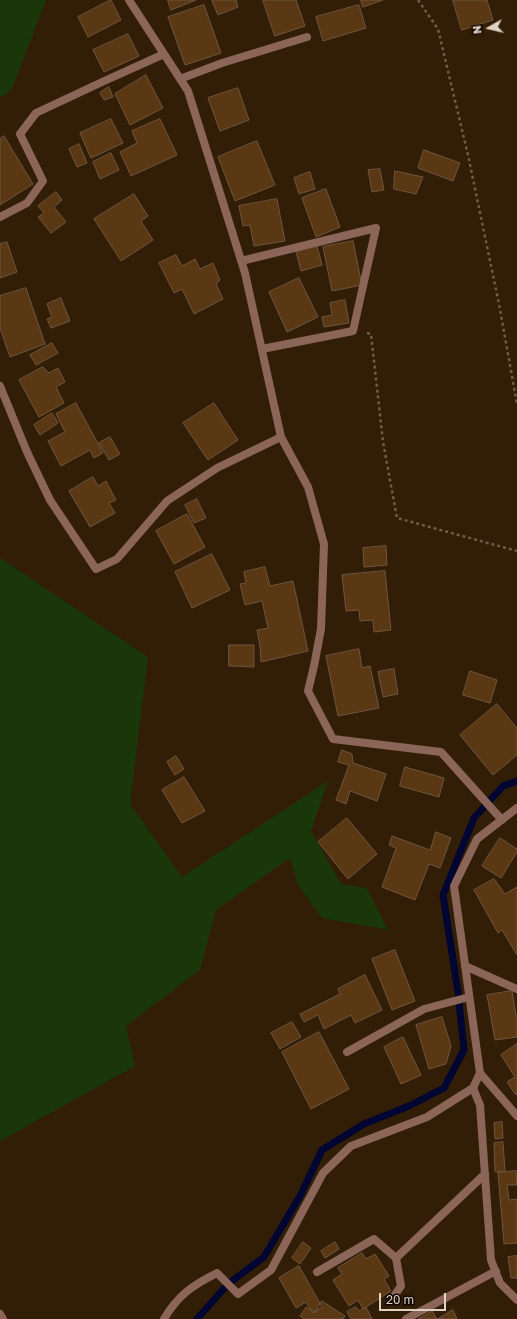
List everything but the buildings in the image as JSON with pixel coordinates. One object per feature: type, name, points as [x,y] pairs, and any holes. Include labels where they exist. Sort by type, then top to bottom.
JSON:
[{"type":"street","points":[[129,0],[188,91],[241,260],[281,437],[308,487],[324,544],[321,629],[308,691],[333,738],[441,752],[500,818]]},
{"type":"street","points":[[180,79],[222,62],[307,37]]},
{"type":"street","points":[[0,217],[27,203],[43,181],[20,134],[36,113],[164,54]]},
{"type":"street","points":[[241,260],[376,228],[353,331],[262,349]]},
{"type":"street","points":[[0,386],[27,452],[50,500],[96,568],[117,559],[166,501],[217,468],[281,437]]},
{"type":"street","points":[[517,808],[500,818],[477,839],[454,886],[468,997],[480,1073],[517,1116]]},
{"type":"street","points":[[465,966],[517,989]]},
{"type":"street","points":[[347,1052],[424,1008],[468,997]]},
{"type":"street","points":[[164,1319],[172,1306],[195,1284],[217,1273],[238,1294],[271,1270],[323,1173],[351,1146],[427,1117],[473,1088],[480,1073]]},
{"type":"street","points":[[473,1088],[480,1105],[491,1260],[500,1283],[517,1300]]},
{"type":"street","points":[[396,1258],[485,1174]]},
{"type":"street","points":[[317,1272],[374,1239],[396,1258],[401,1286],[392,1299]]},
{"type":"street","points":[[406,1319],[496,1271]]},
{"type":"street","points":[[0,1314],[3,1319]]},
{"type":"path","points":[[418,0],[438,29],[499,304],[517,404]]},
{"type":"path","points":[[353,331],[371,334],[383,442],[398,518],[517,551]]},
{"type":"green space","points":[[0,0],[46,0],[11,91],[0,97]]},
{"type":"green space","points":[[0,558],[148,657],[130,804],[182,877],[328,781],[311,831],[341,884],[367,888],[388,930],[322,918],[298,885],[290,858],[216,910],[200,970],[126,1026],[135,1066],[0,1141]]},
{"type":"waterway","points":[[197,1319],[228,1284],[264,1257],[300,1196],[322,1150],[364,1124],[409,1106],[444,1088],[464,1050],[458,992],[443,895],[474,818],[503,786],[517,781]]}]
